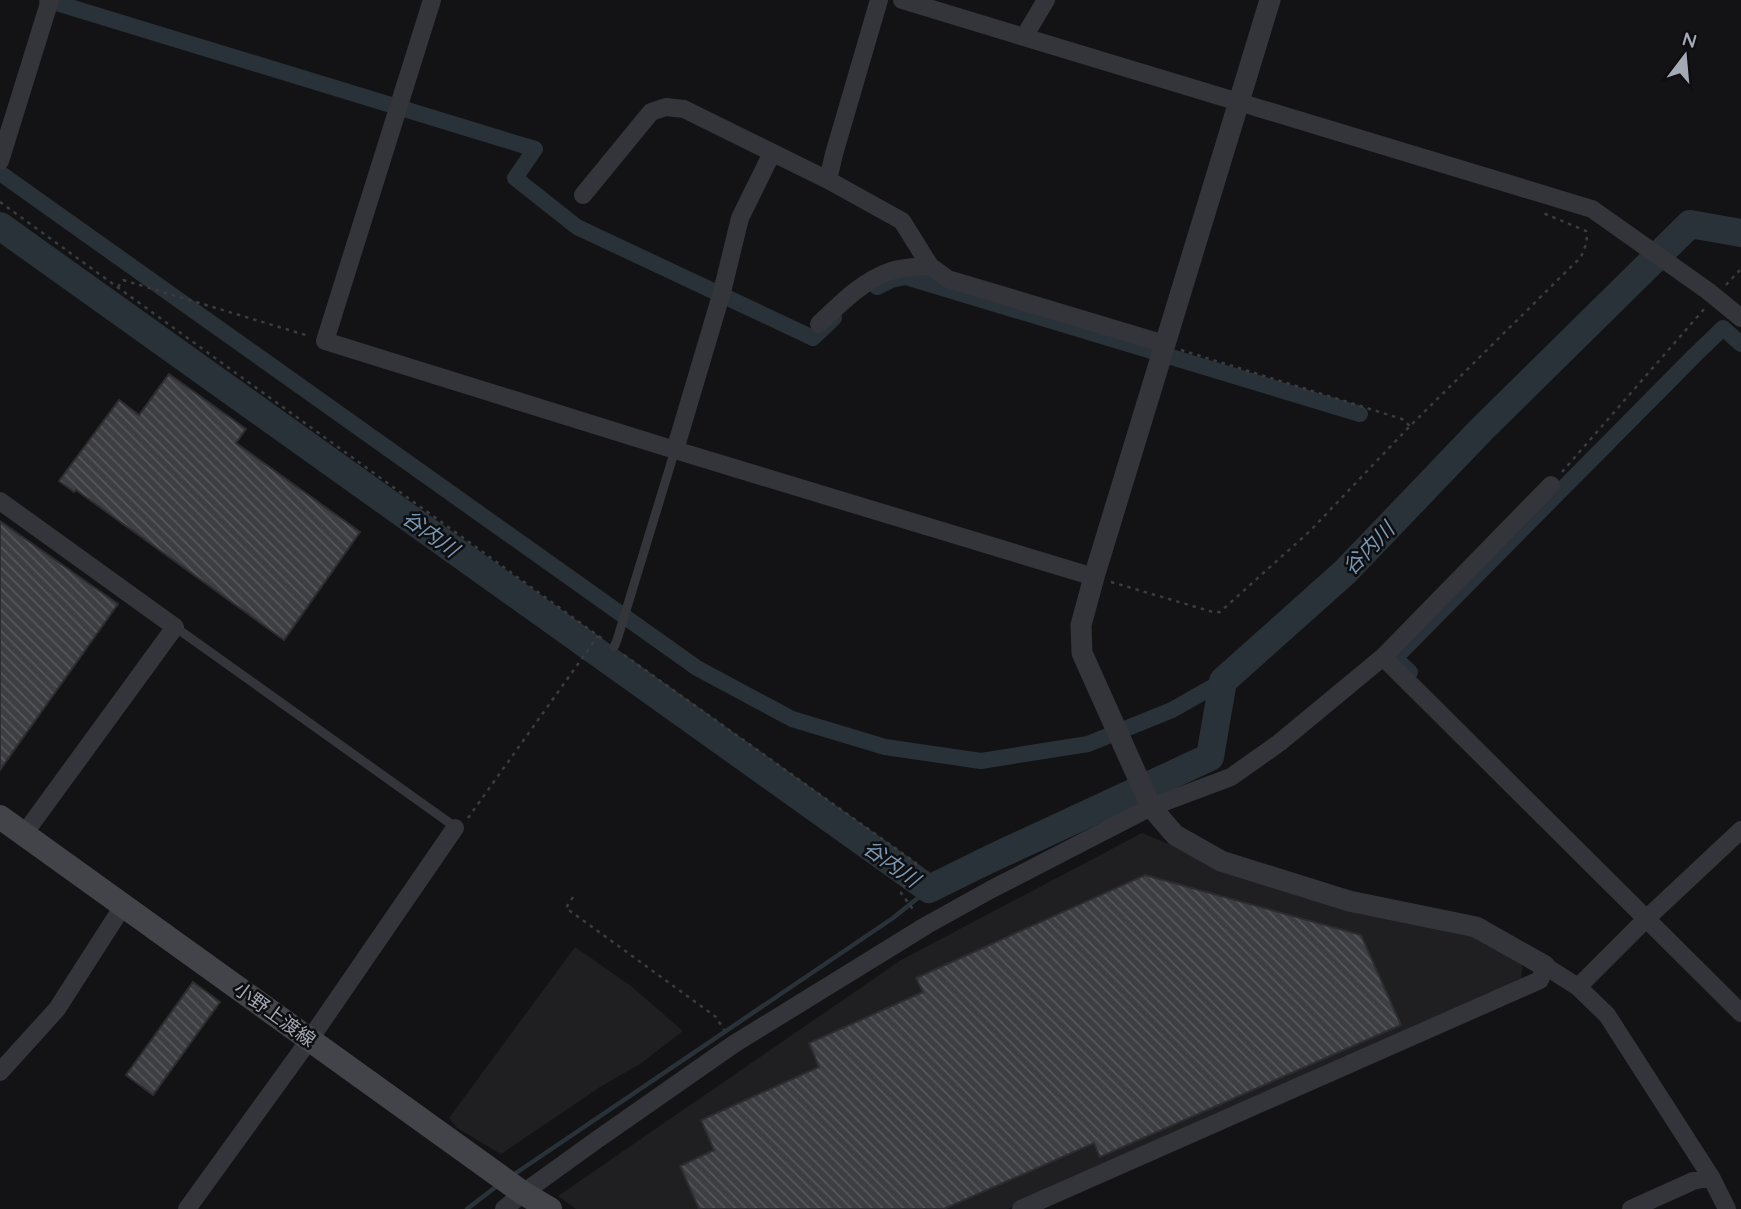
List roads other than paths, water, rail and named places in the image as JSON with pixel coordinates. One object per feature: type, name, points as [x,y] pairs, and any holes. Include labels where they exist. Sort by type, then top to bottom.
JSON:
[{"type":"main road","name":"小野上渡線","points":[[0,817],[310,1039],[453,1133],[491,1170],[551,1209]]},
{"type":"street","points":[[0,161],[50,0]]},
{"type":"street","points":[[432,0],[325,341],[1094,577]]},
{"type":"street","points":[[828,180],[879,0]]},
{"type":"street","points":[[902,0],[1592,209],[1741,318]]},
{"type":"street","points":[[1024,37],[1046,0]]},
{"type":"street","points":[[1270,0],[1094,577],[1081,625],[1082,653],[1149,804],[1175,835],[1222,861],[1349,901],[1476,928],[1578,987],[1607,1015],[1711,1177],[1727,1209]]},
{"type":"street","points":[[583,195],[651,112],[666,107],[684,109],[828,180],[902,221],[930,266],[948,279],[1165,344]]},
{"type":"street","points":[[675,450],[722,292],[740,218],[772,153]]},
{"type":"street","points":[[820,324],[847,297],[874,279],[893,270],[930,266]]},
{"type":"street","points":[[503,1209],[597,1139],[734,1044],[927,925],[1149,804],[1231,777],[1279,743],[1383,657],[1551,485]]},
{"type":"street","points":[[0,501],[175,627],[24,835]]},
{"type":"street","points":[[1383,657],[1741,1013]]},
{"type":"street","points":[[187,1209],[457,829]]},
{"type":"street","points":[[1578,987],[1741,830]]},
{"type":"street","points":[[0,1072],[57,1009],[123,906]]},
{"type":"street","points":[[1021,1209],[1046,1204],[1540,980],[1545,966]]},
{"type":"street","points":[[1631,1209],[1693,1181],[1711,1177]]},
{"type":"lane","points":[[614,647],[675,450]]},
{"type":"lane","points":[[175,627],[457,829]]},
{"type":"waterway","points":[[47,0],[535,149],[515,178],[577,227],[813,338],[834,318]]},
{"type":"waterway","points":[[0,173],[697,668],[792,719],[885,747],[981,761],[1088,744],[1172,710],[1223,681]]},
{"type":"waterway","name":"谷内川","points":[[0,226],[929,889],[1210,757],[1223,681],[1345,572],[1481,430],[1690,224],[1741,233]]},
{"type":"waterway","points":[[877,287],[906,277],[1360,414]]},
{"type":"waterway","points":[[1410,672],[1395,658],[1695,355],[1723,328],[1741,344]]},
{"type":"waterway","points":[[513,1175],[893,918],[929,889]]},
{"type":"waterway","points":[[467,1209],[497,1186]]}]
